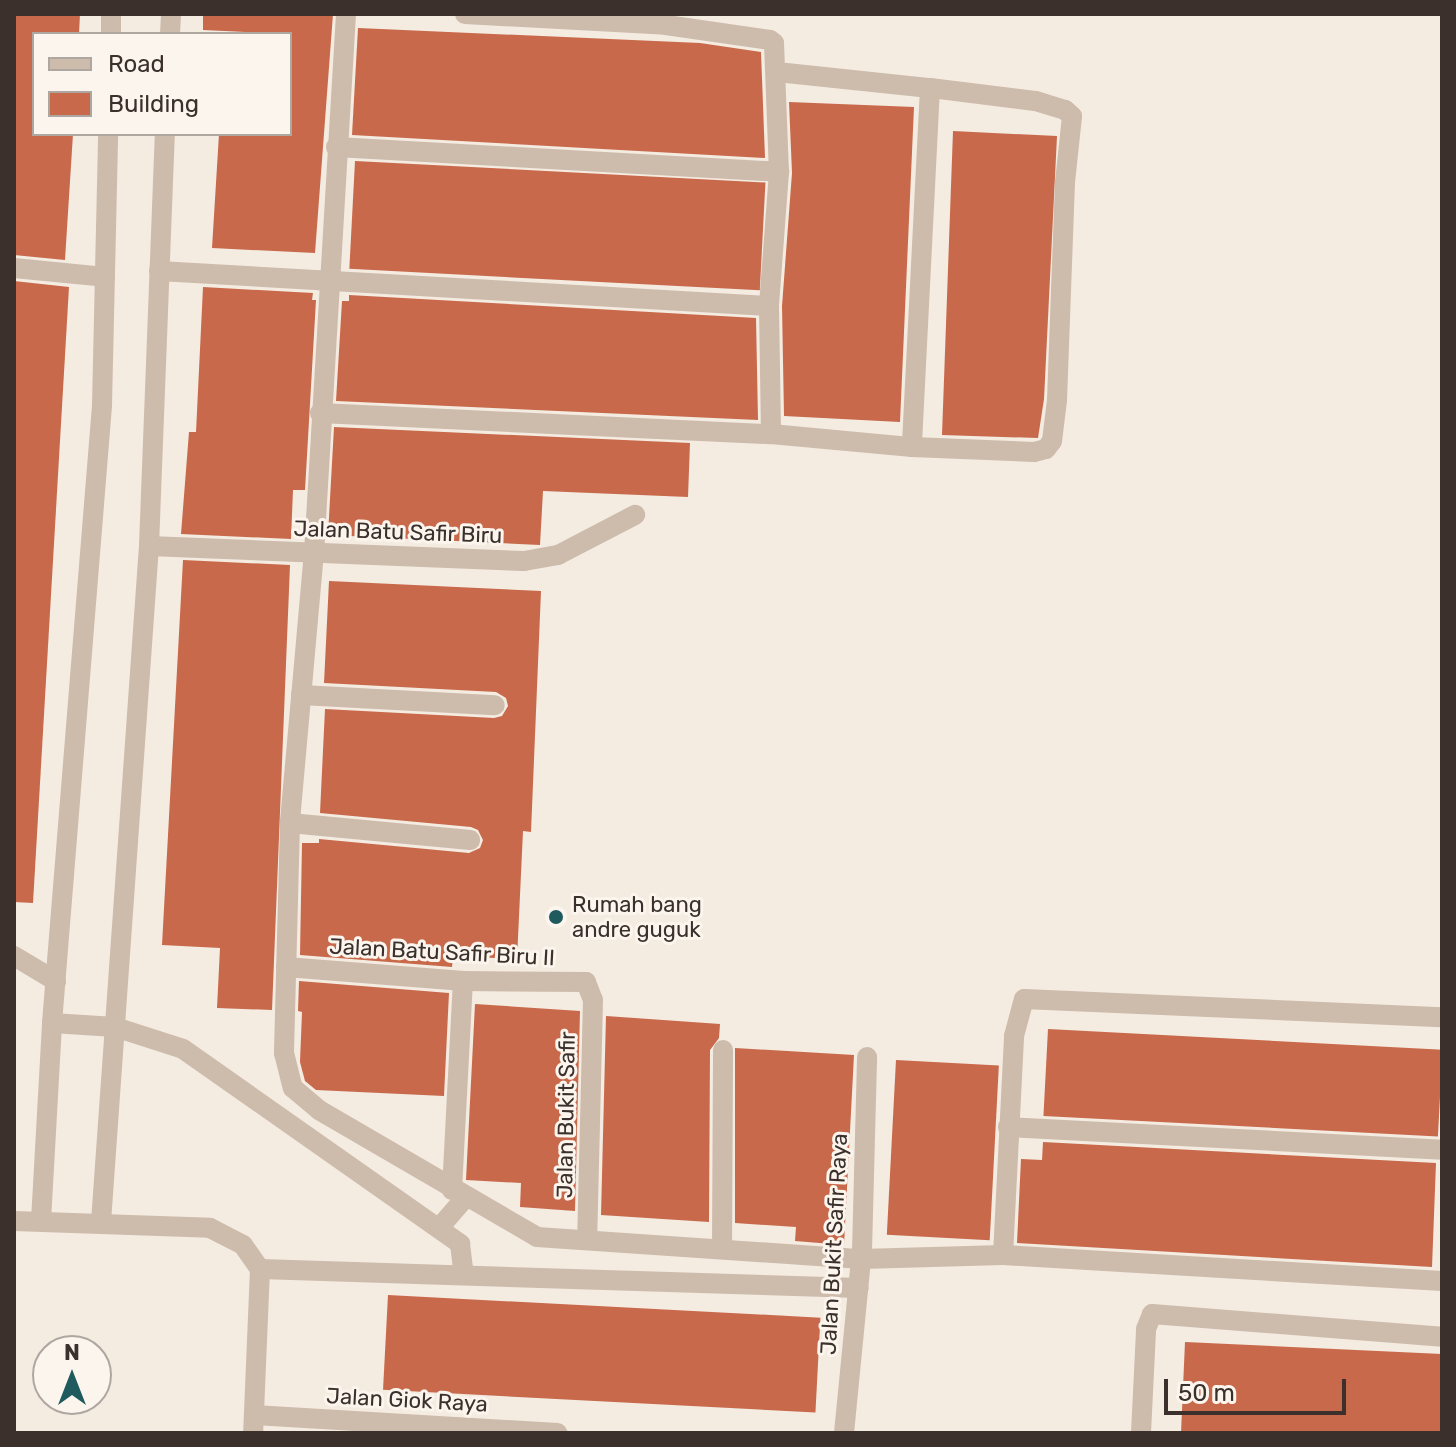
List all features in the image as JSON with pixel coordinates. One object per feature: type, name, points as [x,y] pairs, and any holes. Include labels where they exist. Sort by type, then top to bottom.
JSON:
[{"type":"street","points":[[346,14],[314,552],[290,823],[284,1053],[293,1088],[319,1110],[460,1196],[537,1237],[722,1249],[860,1274]]},
{"type":"street","points":[[465,14],[666,25],[770,40],[775,46],[779,172],[769,306],[771,434]]},
{"type":"street","points":[[320,413],[771,434],[912,447],[1034,452],[1046,449],[1052,441],[1065,182],[1073,121],[1065,110],[1035,101],[777,72]]},
{"type":"street","points":[[912,447],[930,88]]},
{"type":"street","points":[[41,1221],[59,1019],[55,986],[102,405],[108,136]]},
{"type":"street","points":[[101,1222],[109,1026],[149,546],[165,136]]},
{"type":"street","points":[[336,147],[779,172]]},
{"type":"street","points":[[14,268],[105,277]]},
{"type":"street","points":[[159,271],[769,306]]},
{"type":"street","name":"Jalan Batu Safir Biru","points":[[149,546],[539,559],[558,555],[635,515]]},
{"type":"street","points":[[301,695],[495,705]]},
{"type":"street","points":[[290,823],[470,840]]},
{"type":"street","points":[[14,956],[55,986]]},
{"type":"street","name":"Jalan Batu Safir Biru II","points":[[286,967],[463,981],[586,982],[592,990]]},
{"type":"street","points":[[441,1225],[460,1196],[463,981]]},
{"type":"street","name":"Jalan Bukit Safir","points":[[587,1240],[592,990]]},
{"type":"street","points":[[1003,1255],[1014,1036],[1024,999],[1442,1017]]},
{"type":"street","points":[[59,1019],[109,1026],[183,1049],[441,1225],[460,1244],[464,1275]]},
{"type":"street","points":[[722,1249],[723,1050]]},
{"type":"street","name":"Jalan Bukit Safir Raya","points":[[844,1433],[860,1274],[867,1057]]},
{"type":"street","points":[[1008,1127],[1442,1150]]},
{"type":"street","points":[[14,1221],[210,1228],[243,1245],[260,1269],[253,1424]]},
{"type":"street","points":[[260,1269],[464,1275],[860,1274],[1003,1255],[1442,1281]]},
{"type":"street","points":[[1141,1433],[1146,1329],[1152,1314],[1442,1337]]},
{"type":"street","name":"Jalan Giok Raya","points":[[253,1424],[557,1433]]},
{"type":"building","points":[[14,14],[80,14],[79,32],[32,32],[32,136],[73,136],[65,260],[14,255]]},
{"type":"building","points":[[203,14],[333,14],[315,253],[212,248],[219,136],[292,136],[292,32],[203,30]]},
{"type":"building","points":[[358,28],[700,43],[761,52],[765,158],[352,135]]},
{"type":"building","points":[[789,102],[914,107],[900,422],[784,416],[782,306],[792,173]]},
{"type":"building","points":[[953,131],[1057,136],[1044,399],[1038,438],[942,435]]},
{"type":"building","points":[[355,161],[765,183],[760,290],[349,269]]},
{"type":"building","points":[[14,281],[69,287],[33,903],[14,902]]},
{"type":"building","points":[[203,287],[313,293],[312,300],[316,300],[305,490],[293,490],[291,539],[181,534],[189,432],[196,432]]},
{"type":"building","points":[[349,295],[756,318],[758,420],[336,401],[342,301],[349,301]]},
{"type":"building","points":[[334,427],[690,443],[688,497],[543,491],[540,545],[328,535]]},
{"type":"building","points":[[183,560],[290,565],[272,1010],[217,1008],[220,948],[162,945]]},
{"type":"building","points":[[329,581],[541,591],[531,832],[523,831],[517,959],[453,956],[452,967],[300,955],[302,843],[319,843],[319,839],[469,853],[480,848],[483,840],[478,830],[471,827],[320,813],[325,709],[494,718],[502,716],[508,706],[506,698],[496,692],[324,683]]},
{"type":"building","points":[[299,981],[449,993],[444,1096],[316,1090],[305,1081],[300,1062],[302,1012],[298,1011]]},
{"type":"building","points":[[475,1004],[580,1011],[575,1211],[520,1207],[521,1183],[466,1180]]},
{"type":"building","points":[[606,1016],[720,1024],[719,1038],[710,1050],[709,1222],[601,1215]]},
{"type":"building","points":[[1048,1029],[1442,1050],[1438,1137],[1043,1116]]},
{"type":"building","points":[[735,1048],[854,1055],[844,1245],[795,1241],[796,1227],[735,1223]]},
{"type":"building","points":[[896,1060],[999,1065],[990,1240],[887,1235]]},
{"type":"building","points":[[1043,1142],[1436,1163],[1432,1267],[1017,1243],[1021,1159],[1042,1160]]},
{"type":"building","points":[[388,1295],[820,1318],[815,1413],[383,1390]]},
{"type":"building","points":[[1185,1342],[1442,1354],[1442,1433],[1181,1433]]},
{"type":"place","name":"Rumah bang andre guguk","points":[[556,917]]}]
